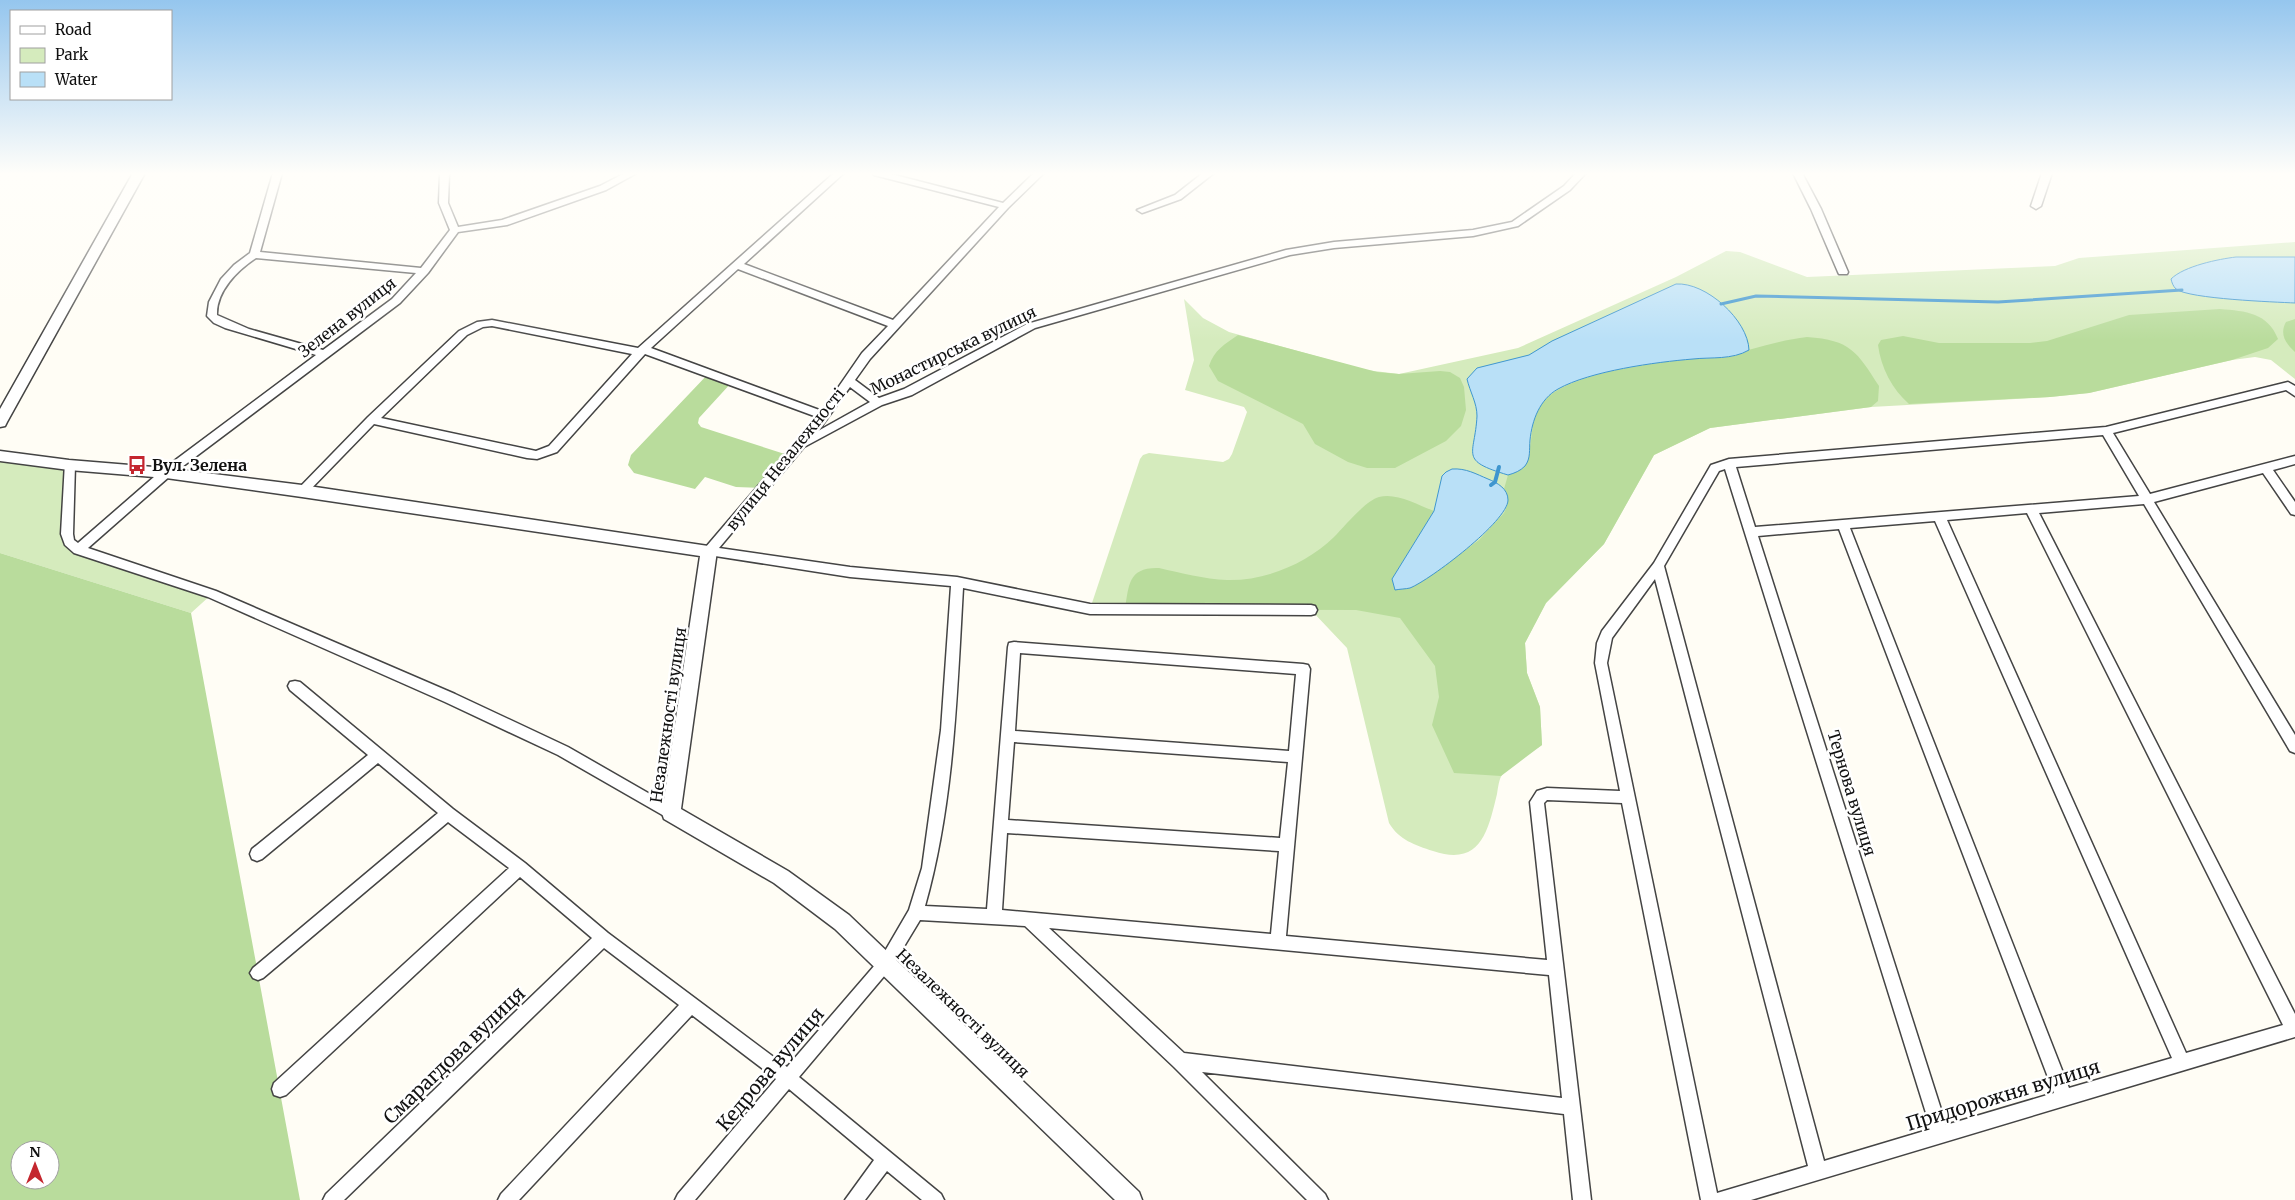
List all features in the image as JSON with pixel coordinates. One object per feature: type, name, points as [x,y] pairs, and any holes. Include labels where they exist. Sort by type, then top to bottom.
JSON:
[{"type":"street","points":[[0,422],[107,229]]},
{"type":"street","points":[[254,255],[261,229]]},
{"type":"street","points":[[455,230],[462,229]]},
{"type":"street","points":[[372,420],[527,454],[546,453],[560,443],[642,350],[777,229]]},
{"type":"street","points":[[709,551],[824,416],[866,356],[984,229]]},
{"type":"street","name":"Монастирська вулиця","points":[[799,446],[878,402],[908,392],[1031,326],[1276,255],[1334,245],[1494,229]]},
{"type":"street","points":[[1825,229],[1843,272]]},
{"type":"street","name":"Зелена вулиця","points":[[78,550],[166,473],[396,301],[424,271],[455,230]]},
{"type":"street","points":[[325,354],[230,327],[213,319],[211,315],[214,302],[223,284],[236,266],[254,255],[424,271]]},
{"type":"street","points":[[737,265],[896,325]]},
{"type":"street","points":[[302,491],[372,420],[464,333],[481,324],[492,323],[642,350],[824,416]]},
{"type":"street","points":[[849,381],[878,402]]},
{"type":"street","points":[[1710,1200],[1627,797],[1601,663],[1601,652],[1607,635],[1658,566],[1711,474],[1720,465],[1729,463],[2106,431],[2288,386],[2295,392]]},
{"type":"street","points":[[2106,431],[2295,746]]},
{"type":"street","points":[[0,456],[69,465],[166,473],[302,491],[850,572],[957,582],[1090,609],[1311,610]]},
{"type":"street","points":[[1752,532],[2148,499],[2295,460]]},
{"type":"street","name":"Тернова вулиця","points":[[1729,463],[1941,1135]]},
{"type":"street","points":[[69,465],[66,534],[70,542],[78,550],[212,594],[450,698],[563,751],[671,813]]},
{"type":"street","points":[[2265,468],[2295,511]]},
{"type":"street","points":[[2031,509],[2295,1029]]},
{"type":"street","points":[[1939,516],[2182,1062]]},
{"type":"street","points":[[1843,525],[2064,1098]]},
{"type":"street","name":"Незалежності вулиця","points":[[709,551],[671,813],[781,878],[817,902],[842,922],[1132,1200]]},
{"type":"street","points":[[1658,566],[1818,1172]]},
{"type":"street","name":"Кедрова вулиця","points":[[684,1200],[886,963],[916,913],[929,868],[948,730],[957,582]]},
{"type":"street","points":[[994,916],[1014,647],[1303,669],[1278,941]]},
{"type":"street","points":[[295,686],[448,813],[520,868],[603,938],[789,1079],[935,1200]]},
{"type":"street","points":[[1007,736],[1294,758]]},
{"type":"street","points":[[257,854],[378,755]]},
{"type":"street","points":[[1582,1200],[1573,1107],[1537,802],[1542,795],[1547,794],[1627,797]]},
{"type":"street","points":[[258,973],[448,813]]},
{"type":"street","points":[[1001,826],[1286,845]]},
{"type":"street","points":[[280,1089],[520,868]]},
{"type":"street","points":[[916,913],[994,916],[1556,968]]},
{"type":"street","points":[[1028,919],[1180,1061],[1319,1200]]},
{"type":"street","name":"Смарагдова вулиця","points":[[332,1200],[603,938]]},
{"type":"street","points":[[507,1200],[690,1005]]},
{"type":"street","name":"Придорожня вулиця","points":[[1722,1200],[2295,1029]]},
{"type":"street","points":[[1180,1061],[1573,1107]]},
{"type":"street","points":[[854,1200],[886,1159]]},
{"type":"green space","points":[[2295,242],[2295,379],[2271,360],[2255,357],[2232,360],[2089,393],[1871,407],[1710,428],[1654,455],[1604,544],[1546,603],[1525,643],[1527,673],[1540,707],[1542,745],[1515,763],[1502,775],[1485,833],[1472,850],[1462,854],[1449,855],[1414,844],[1398,834],[1389,823],[1347,648],[1311,610],[1090,609],[1140,459],[1143,455],[1149,453],[1223,462],[1229,459],[1232,454],[1247,412],[1244,407],[1185,390],[1194,360],[1184,299],[1203,318],[1229,332],[1366,370],[1399,374],[1518,348],[1676,277],[1726,251],[1740,252],[1807,277],[2055,266],[2079,258]]},
{"type":"green space","points":[[2220,309],[2255,315],[2274,330],[2278,339],[2268,348],[2232,360],[2089,393],[2050,397],[1909,404],[1897,392],[1888,378],[1879,354],[1878,345],[1881,340],[1903,336],[1939,343],[2030,343],[2047,341],[2129,315]]},
{"type":"green space","points":[[2295,319],[2295,352],[2286,342],[2283,331],[2286,322]]},
{"type":"green space","points":[[1238,335],[1377,372],[1399,374],[1450,372],[1460,378],[1464,387],[1466,410],[1461,426],[1446,441],[1395,468],[1367,468],[1348,462],[1315,444],[1303,424],[1218,381],[1209,366],[1211,360],[1220,348]]},
{"type":"green space","points":[[1807,337],[1834,341],[1858,356],[1879,386],[1878,401],[1871,407],[1710,428],[1654,455],[1604,544],[1546,603],[1525,643],[1527,673],[1540,707],[1542,745],[1501,776],[1454,773],[1432,725],[1439,697],[1435,666],[1400,618],[1356,610],[1125,609],[1129,585],[1136,574],[1141,571],[1149,568],[1159,568],[1201,577],[1227,580],[1241,580],[1270,574],[1298,563],[1323,547],[1368,503],[1373,499],[1386,496],[1407,500],[1434,511],[1392,579],[1430,576],[1479,540],[1504,513],[1508,499],[1504,489],[1508,475],[1519,469],[1526,461],[1535,417],[1540,406],[1549,396],[1578,381],[1617,370],[1692,359],[1729,357],[1752,349]]},
{"type":"green space","points":[[709,373],[732,382],[699,418],[698,423],[701,427],[791,456],[763,488],[736,487],[705,477],[695,489],[634,473],[628,465],[631,455]]},
{"type":"green space","points":[[0,456],[69,465],[70,542],[212,594],[191,613],[0,553]]},
{"type":"green space","points":[[0,553],[191,613],[300,1200],[0,1200]]},
{"type":"water","points":[[2236,257],[2295,257],[2295,303],[2197,295],[2176,289],[2171,279],[2184,270],[2211,261]]},
{"type":"water","points":[[1676,284],[1700,289],[1723,305],[1741,327],[1747,338],[1749,350],[1729,357],[1678,360],[1624,368],[1571,383],[1558,389],[1546,398],[1538,411],[1531,432],[1528,460],[1523,468],[1508,475],[1492,470],[1476,460],[1473,455],[1473,448],[1477,411],[1467,379],[1477,368],[1529,355],[1552,341]]},
{"type":"water","points":[[1452,469],[1462,469],[1471,472],[1499,485],[1508,496],[1505,509],[1482,535],[1434,574],[1410,588],[1395,590],[1392,579],[1434,511],[1442,476]]},
{"type":"waterway","points":[[1721,304],[1756,296],[1998,302],[2182,290]]},
{"type":"waterway","points":[[1491,485],[1495,482],[1499,467]]},
{"type":"place","name":"Вул. Зелена","points":[[137,465]]}]
